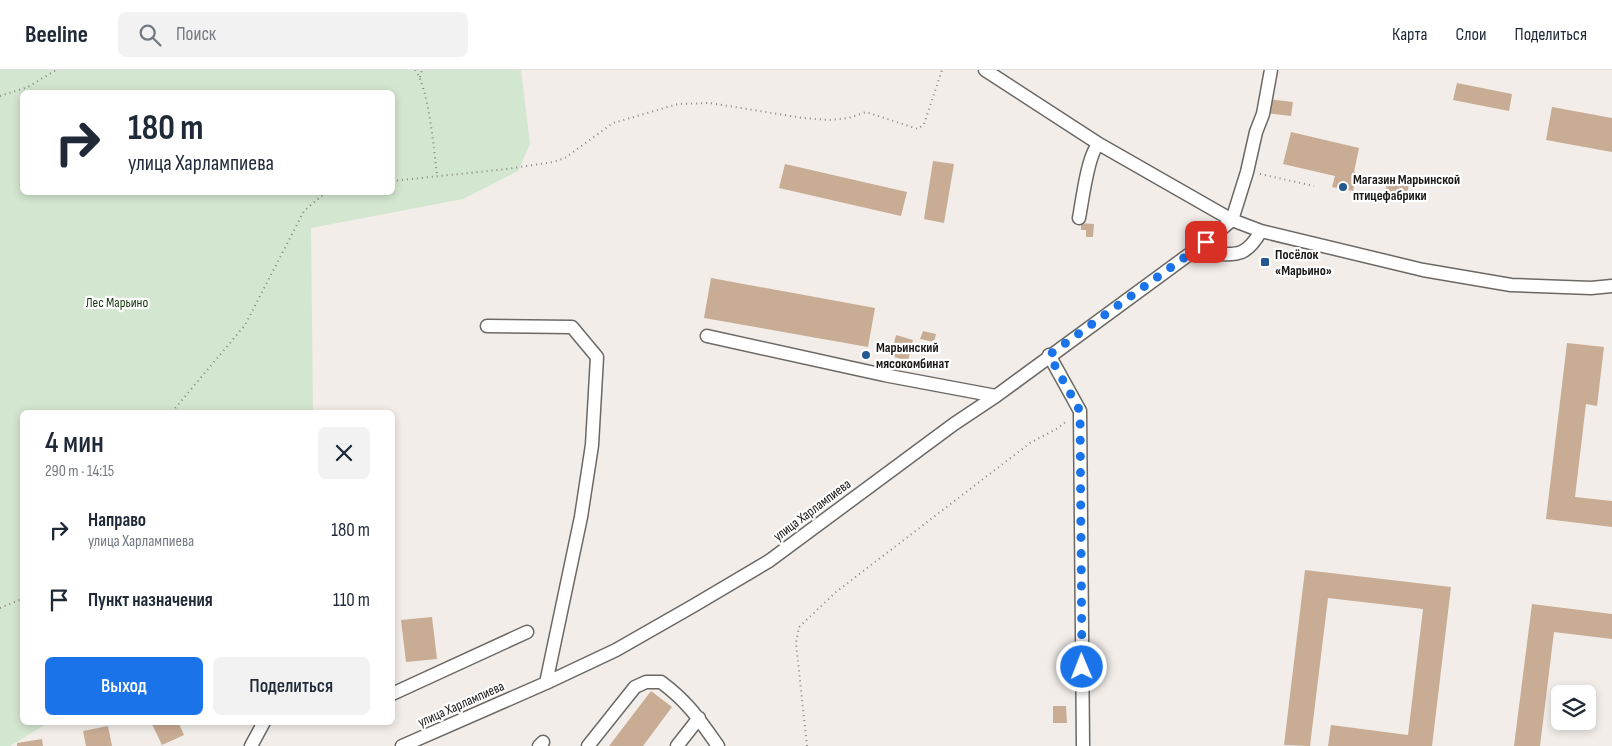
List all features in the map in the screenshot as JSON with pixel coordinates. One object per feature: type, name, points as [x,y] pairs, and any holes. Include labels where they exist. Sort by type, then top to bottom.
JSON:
[{"type":"street","points":[[985,70],[1099,144],[1232,220],[1262,231],[1423,270],[1511,286],[1591,288],[1612,286]]},
{"type":"street","points":[[1232,220],[1247,172],[1256,132],[1263,114],[1271,70]]},
{"type":"street","points":[[1079,218],[1090,158],[1099,144]]},
{"type":"street","name":"улица Харлампиева","points":[[402,746],[616,650],[770,561],[954,424],[996,396],[1049,355],[1206,242],[1232,220]]},
{"type":"street","points":[[1206,242],[1212,253],[1230,255],[1243,253],[1254,244],[1262,231]]},
{"type":"street","points":[[486,326],[572,327],[597,357],[592,445],[582,512],[546,683]]},
{"type":"street","points":[[707,336],[884,375],[996,396]]},
{"type":"street","points":[[1049,355],[1080,411],[1083,746]]},
{"type":"street","points":[[395,693],[527,632]]},
{"type":"street","points":[[588,746],[635,687],[646,682],[661,682],[681,696],[718,746]]},
{"type":"street","points":[[677,746],[699,718]]},
{"type":"street","points":[[251,746],[262,725]]},
{"type":"path","points":[[0,96],[28,87],[56,70]]},
{"type":"path","points":[[414,70],[420,77],[431,123],[437,175]]},
{"type":"path","points":[[420,77],[422,70]]},
{"type":"path","points":[[395,180],[507,170],[553,162],[565,158],[613,122],[678,104],[710,103],[803,118],[829,120],[848,118],[866,112],[918,129],[924,124],[942,70]]},
{"type":"path","points":[[1247,172],[1314,186]]},
{"type":"path","points":[[174,410],[245,326],[304,210],[323,195]]},
{"type":"path","points":[[807,746],[796,643],[800,627],[836,592],[916,529],[1030,443],[1058,428],[1080,411]]},
{"type":"path","points":[[0,608],[20,601]]},
{"type":"green space","name":"Лес Марьино","points":[[0,70],[521,70],[530,144],[518,171],[463,199],[311,228],[313,410],[20,410],[20,725],[45,725],[10,746],[0,746]]},
{"type":"building","points":[[1457,83],[1512,94],[1509,111],[1453,100]]},
{"type":"building","points":[[1268,99],[1293,102],[1291,116],[1266,113]]},
{"type":"building","points":[[1552,107],[1612,118],[1612,152],[1546,140]]},
{"type":"building","points":[[1291,132],[1359,148],[1354,172],[1357,173],[1353,191],[1332,187],[1335,176],[1283,164]]},
{"type":"building","points":[[933,161],[954,164],[944,223],[924,219]]},
{"type":"building","points":[[785,164],[907,192],[901,216],[779,188]]},
{"type":"building","points":[[1388,180],[1409,185],[1405,202],[1384,196]]},
{"type":"building","points":[[1081,223],[1094,224],[1093,237],[1086,237],[1086,230],[1081,230]]},
{"type":"building","points":[[711,278],[875,308],[868,347],[704,318]]},
{"type":"building","points":[[923,331],[936,334],[934,342],[920,339]]},
{"type":"building","points":[[896,335],[913,340],[908,361],[891,356]]},
{"type":"building","points":[[1567,343],[1604,347],[1597,406],[1586,404],[1575,497],[1612,501],[1612,527],[1546,519]]},
{"type":"building","points":[[1305,570],[1451,587],[1432,746],[1328,746],[1331,725],[1408,735],[1423,609],[1328,598],[1310,746],[1284,745]]},
{"type":"building","points":[[1532,604],[1612,614],[1612,639],[1554,632],[1540,746],[1514,746]]},
{"type":"building","points":[[432,617],[437,659],[406,662],[401,620]]},
{"type":"building","points":[[651,691],[672,707],[643,746],[609,746]]},
{"type":"building","points":[[1053,706],[1066,706],[1067,723],[1053,723]]},
{"type":"building","points":[[152,725],[179,725],[184,735],[162,745]]},
{"type":"building","points":[[108,726],[112,746],[86,746],[83,731]]},
{"type":"building","points":[[42,739],[43,746],[17,746],[17,743]]},
{"type":"place","name":"Магазин Марьинской птицефабрики","points":[[1343,187]]},
{"type":"place","name":"Посёлок «Марьино»","points":[[1265,262]]},
{"type":"place","name":"Марьинский мясокомбинат","points":[[866,355]]},
{"type":"route","points":[[1082,667],[1080,411],[1049,355],[1206,242]]}]
